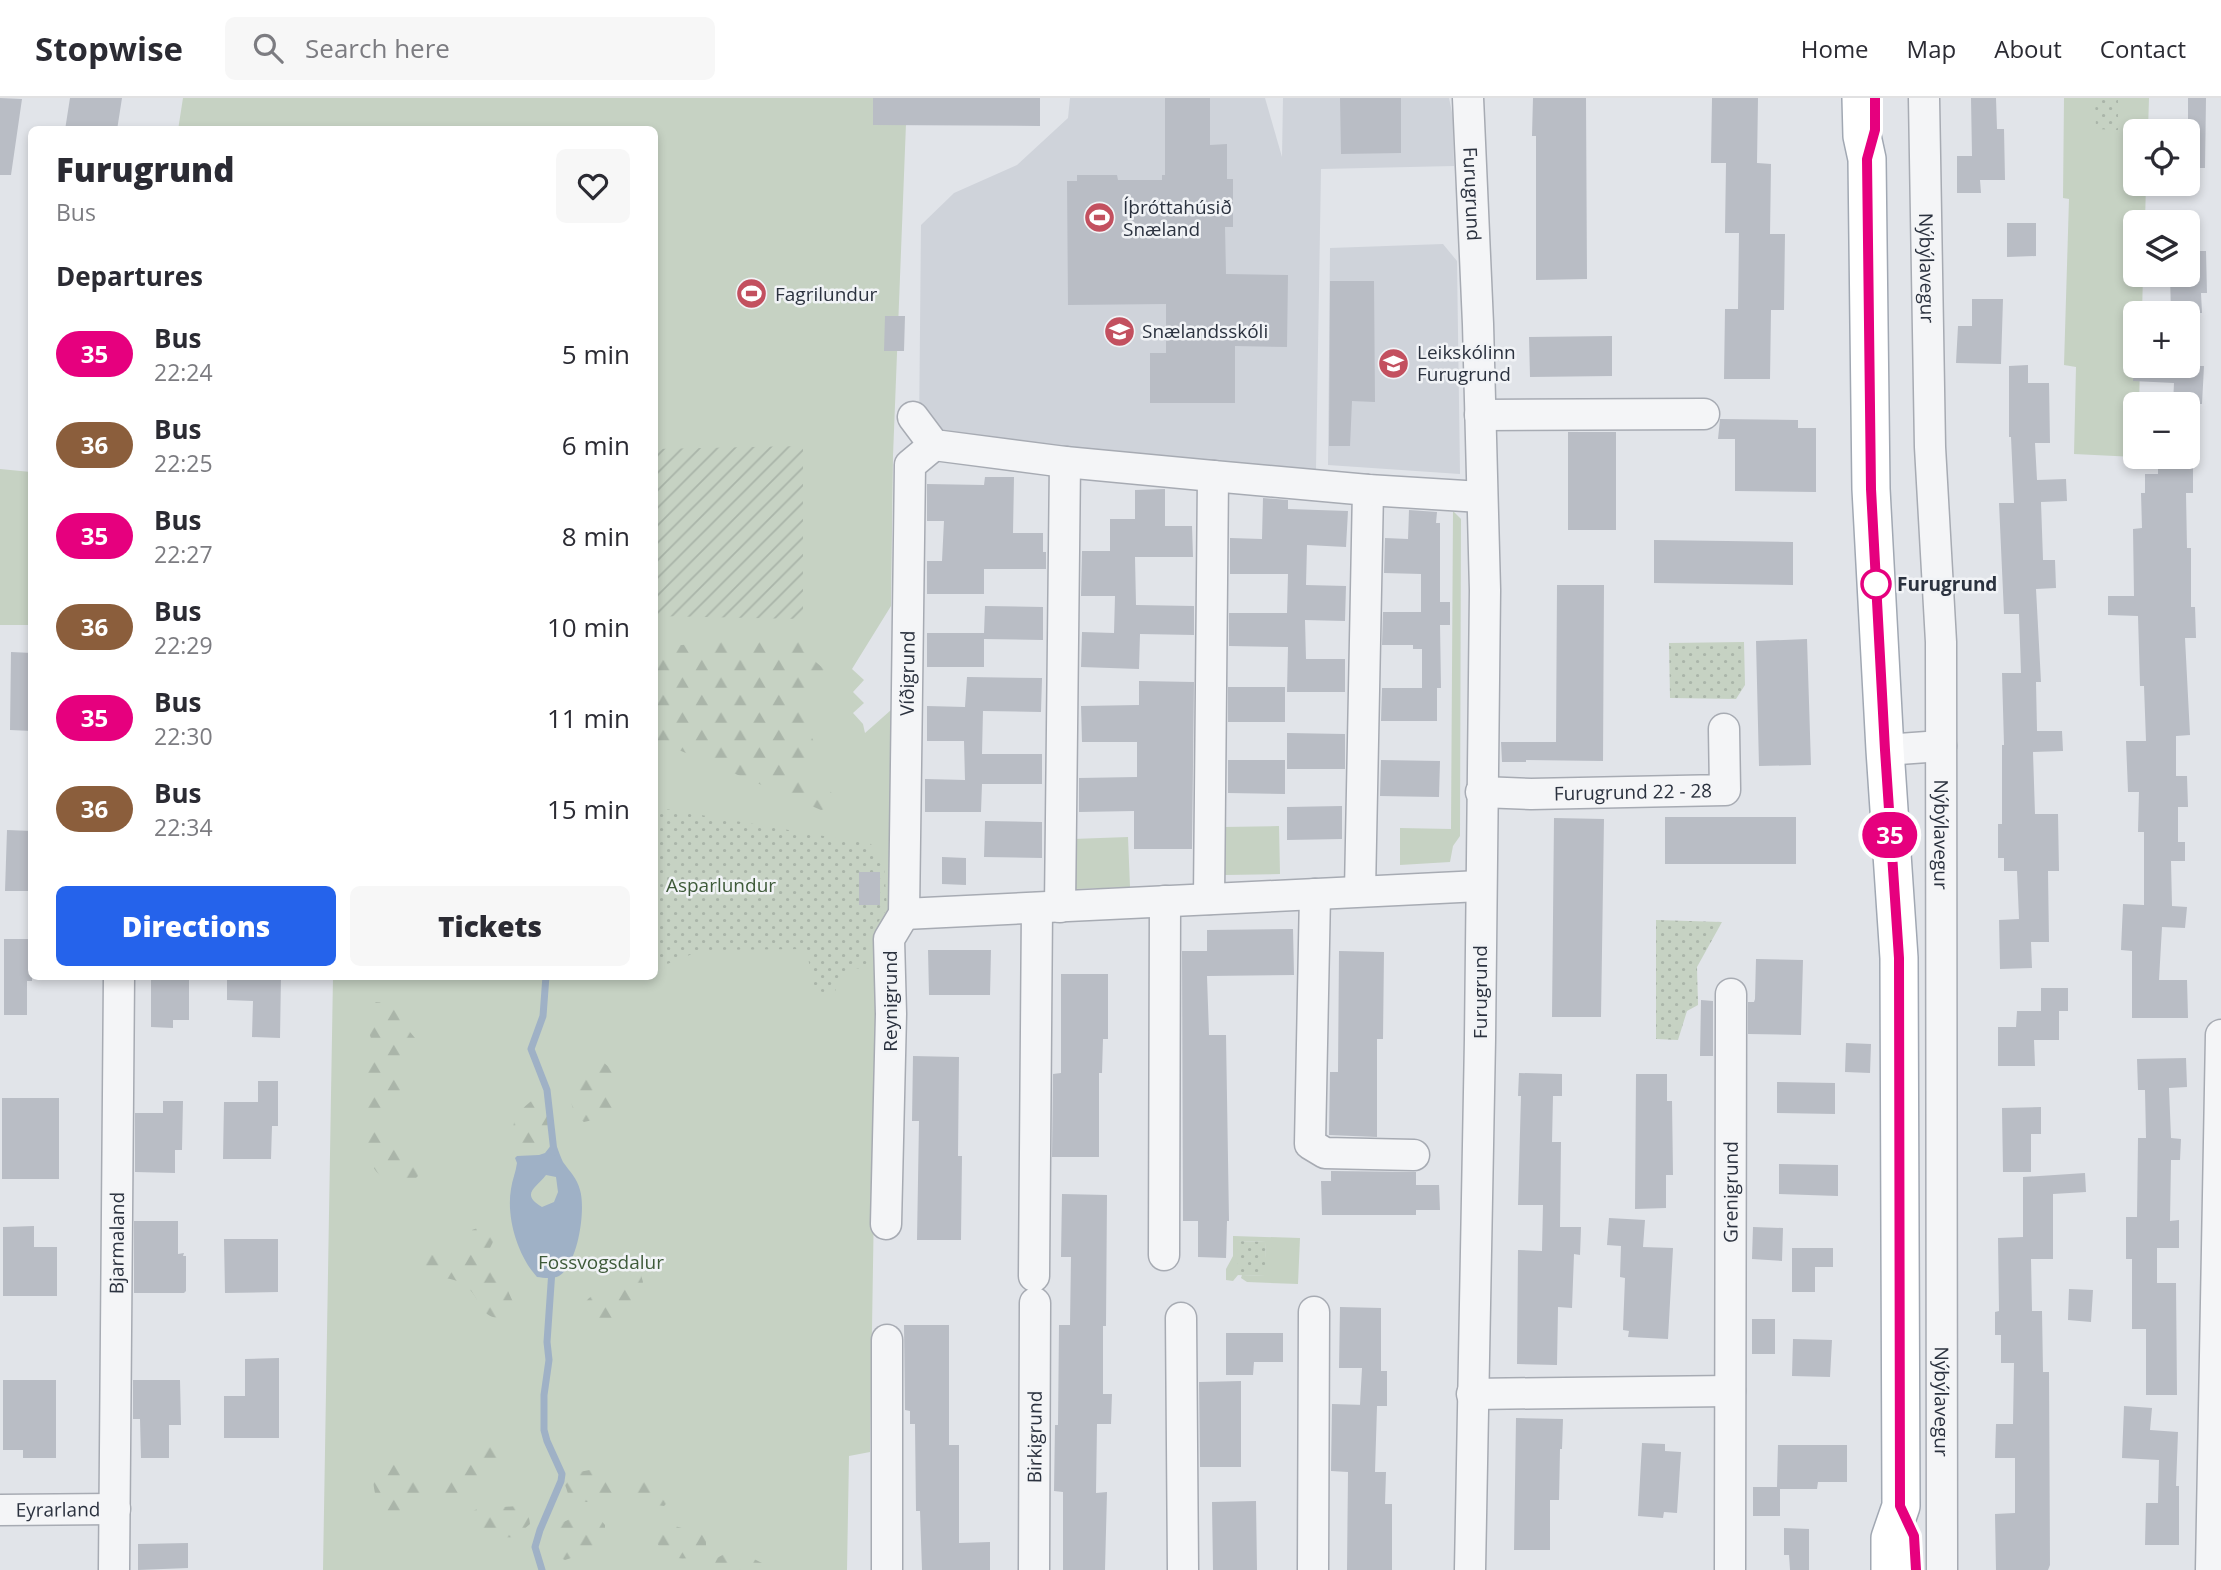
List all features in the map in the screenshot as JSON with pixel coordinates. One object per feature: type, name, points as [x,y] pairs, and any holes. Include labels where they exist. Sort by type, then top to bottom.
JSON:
[{"type":"main road","points":[[1861,98],[1862,136],[1867,159],[1871,489],[1899,958],[1900,1506],[1890,1538],[1890,1570]]},
{"type":"main road","points":[[1867,159],[1875,130],[1875,98]]},
{"type":"main road","points":[[1900,1506],[1914,1536],[1916,1570]]},
{"type":"street","name":"Furugrund","points":[[1468,98],[1476,242],[1485,590],[1470,1570]]},
{"type":"street","name":"Nýbýlavegur","points":[[1924,98],[1930,447],[1941,642],[1942,1570]]},
{"type":"street","points":[[1480,415],[1704,414]]},
{"type":"street","points":[[913,417],[934,445],[1065,462],[1368,490],[1481,497]]},
{"type":"street","name":"Víðigrund","points":[[904,914],[910,465],[934,445]]},
{"type":"street","points":[[1048,907],[1065,462]]},
{"type":"street","points":[[1209,899],[1213,476]]},
{"type":"street","points":[[1360,891],[1368,490]]},
{"type":"street","name":"Furugrund 22 - 28","points":[[1481,792],[1531,794],[1725,790],[1724,729]]},
{"type":"street","points":[[1885,750],[1941,746]]},
{"type":"street","points":[[904,914],[1480,886]]},
{"type":"street","points":[[1315,894],[1310,1144],[1325,1153],[1414,1155]]},
{"type":"street","points":[[1164,1255],[1165,901]]},
{"type":"street","name":"Birkigrund","points":[[1034,1570],[1034,1289],[1048,907]]},
{"type":"street","name":"Reynigrund","points":[[886,1224],[890,939],[904,914]]},
{"type":"street","name":"Bjarmaland","points":[[114,1570],[119,980]]},
{"type":"street","name":"Grenigrund","points":[[1730,1570],[1731,994]]},
{"type":"street","points":[[2211,1570],[2221,1035]]},
{"type":"street","points":[[1313,1570],[1314,1312]]},
{"type":"street","points":[[1181,1318],[1184,1570]]},
{"type":"street","points":[[887,1340],[887,1570]]},
{"type":"street","points":[[1472,1394],[1730,1391]]},
{"type":"street","name":"Eyrarland","points":[[0,1510],[114,1509]]},
{"type":"shaded area","name":"Snælandsskóli","points":[[1070,98],[1265,98],[1282,157],[1283,98],[1449,98],[1453,117],[1454,166],[1321,169],[1316,470],[919,432],[921,225],[954,193],[1017,165],[1068,118]]},
{"type":"shaded area","name":"Leikskólinn Furugrund","points":[[1443,244],[1457,261],[1460,474],[1328,465],[1330,248]]},
{"type":"green space","name":"Fossvogsdalur","points":[[183,98],[907,98],[893,456],[891,606],[852,669],[864,680],[853,692],[864,703],[853,713],[863,724],[865,733],[891,710],[904,833],[874,1204],[870,1452],[849,1456],[847,1570],[323,1570],[333,980],[658,980],[658,126],[179,126]]},
{"type":"green space","points":[[2064,98],[2149,98],[2148,119],[2123,119],[2123,196],[2146,196],[2145,210],[2123,210],[2123,287],[2143,287],[2142,301],[2123,301],[2123,378],[2140,378],[2139,392],[2123,392],[2123,456],[2074,454],[2076,367],[2064,365],[2069,199],[2063,198]]},
{"type":"green space","points":[[2095,98],[2118,98],[2118,130],[2096,129]]},
{"type":"green space","points":[[803,446],[803,619],[658,616],[658,449]]},
{"type":"green space","points":[[0,469],[28,472],[28,625],[0,625]]},
{"type":"green space","points":[[1453,511],[1461,519],[1460,836],[1453,846],[1450,862],[1400,865],[1400,828],[1451,829]]},
{"type":"green space","points":[[801,636],[803,651],[824,669],[820,685],[805,696],[807,724],[814,743],[802,779],[829,790],[835,797],[830,808],[821,810],[658,741],[658,647]]},
{"type":"green space","points":[[1744,642],[1745,685],[1736,699],[1670,698],[1669,643]]},
{"type":"green space","name":"Asparlundur","points":[[658,808],[871,844],[884,866],[887,909],[870,934],[869,970],[848,967],[834,993],[813,991],[807,949],[702,950],[658,968]]},
{"type":"green space","points":[[1279,826],[1280,874],[1225,875],[1224,827]]},
{"type":"green space","points":[[1128,837],[1130,887],[1075,889],[1073,839]]},
{"type":"green space","points":[[1656,920],[1722,922],[1697,967],[1698,1005],[1687,1011],[1678,1040],[1656,1039]]},
{"type":"green space","points":[[376,1002],[387,1003],[396,1010],[400,1020],[415,1038],[415,1051],[409,1057],[394,1059],[393,1065],[406,1082],[399,1092],[390,1096],[385,1113],[385,1126],[389,1136],[416,1165],[418,1176],[411,1183],[397,1183],[386,1179],[372,1165],[368,1155],[363,1087],[365,1076],[375,1057],[367,1018],[368,1009]]},
{"type":"green space","points":[[604,1063],[613,1070],[616,1093],[611,1122],[605,1123],[597,1119],[584,1122],[575,1116],[571,1102],[576,1083],[594,1064]]},
{"type":"green space","points":[[536,1098],[543,1098],[546,1106],[547,1131],[541,1145],[533,1151],[525,1150],[513,1136],[514,1124],[521,1111]]},
{"type":"green space","points":[[483,1226],[491,1230],[495,1238],[485,1258],[493,1277],[504,1282],[513,1302],[510,1316],[492,1317],[463,1284],[450,1279],[429,1279],[423,1272],[423,1263],[435,1253],[470,1253],[472,1230]]},
{"type":"green space","points":[[1233,1236],[1300,1238],[1298,1284],[1247,1282],[1241,1278],[1242,1275],[1264,1276],[1266,1242],[1238,1241],[1238,1275],[1233,1281],[1226,1280],[1226,1269],[1233,1256]]},
{"type":"green space","points":[[1238,1241],[1266,1242],[1265,1276],[1237,1275]]},
{"type":"green space","points":[[627,1269],[640,1271],[643,1282],[635,1306],[626,1316],[606,1327],[589,1327],[583,1312],[587,1300],[598,1292],[613,1287],[618,1275]]},
{"type":"green space","points":[[495,1440],[503,1445],[502,1459],[496,1471],[478,1491],[453,1496],[444,1491],[443,1479],[457,1462],[474,1448]]},
{"type":"green space","points":[[386,1454],[406,1472],[415,1476],[422,1486],[423,1496],[419,1504],[403,1515],[394,1516],[385,1512],[377,1501],[374,1474]]},
{"type":"green space","points":[[600,1468],[613,1474],[617,1487],[614,1499],[584,1502],[569,1496],[565,1485],[574,1473]]},
{"type":"green space","points":[[645,1475],[658,1481],[668,1502],[664,1506],[634,1502],[627,1487],[629,1477]]},
{"type":"green space","points":[[517,1506],[528,1510],[530,1524],[515,1537],[481,1539],[468,1528],[466,1515],[477,1509]]},
{"type":"green space","points":[[577,1516],[597,1516],[605,1525],[605,1541],[597,1556],[590,1555],[583,1546],[576,1548],[574,1557],[565,1560],[558,1557],[556,1543],[559,1524]]},
{"type":"green space","points":[[668,1524],[702,1534],[706,1538],[706,1547],[700,1556],[678,1558],[661,1550],[655,1535],[661,1525]]},
{"type":"green space","points":[[728,1552],[744,1554],[776,1570],[712,1570],[717,1558]]},
{"type":"water","points":[[552,1144],[557,1147],[563,1162],[577,1182],[582,1199],[576,1249],[566,1270],[551,1278],[537,1277],[530,1268],[519,1248],[510,1212],[511,1189],[517,1163],[515,1158],[545,1153]],"holes":[[[546,1175],[556,1177],[558,1192],[554,1202],[542,1207],[532,1198],[532,1191]]]},
{"type":"building","points":[[0,98],[22,99],[11,175],[0,175]]},
{"type":"building","points":[[70,98],[122,98],[118,126],[66,126]]},
{"type":"building","points":[[873,98],[1040,98],[1040,126],[873,125]]},
{"type":"building","points":[[1165,98],[1210,98],[1210,145],[1227,144],[1227,179],[1233,179],[1233,227],[1225,227],[1226,274],[1288,275],[1287,347],[1235,346],[1235,403],[1150,403],[1150,353],[1166,353],[1166,304],[1068,305],[1067,181],[1077,181],[1077,175],[1117,175],[1118,180],[1162,180],[1162,175],[1165,175]]},
{"type":"building","points":[[1340,98],[1401,98],[1401,153],[1341,154]]},
{"type":"building","points":[[1533,98],[1586,98],[1587,279],[1536,280],[1536,136],[1532,136]]},
{"type":"building","points":[[1712,98],[1758,98],[1757,163],[1771,164],[1770,234],[1785,234],[1784,310],[1771,310],[1770,379],[1724,379],[1725,309],[1738,309],[1739,233],[1725,233],[1726,163],[1711,163]]},
{"type":"building","points":[[1971,98],[1996,98],[1997,129],[2004,129],[2005,180],[1980,180],[1981,193],[1957,193],[1957,156],[1972,156]]},
{"type":"building","points":[[2188,98],[2206,98],[2205,168],[2200,168],[2200,119],[2188,119]]},
{"type":"building","points":[[2007,223],[2036,223],[2036,256],[2007,257]]},
{"type":"building","points":[[2200,251],[2206,251],[2207,293],[2201,293],[2202,313],[2200,301],[2171,301],[2170,287],[2200,287]]},
{"type":"building","points":[[1330,281],[1374,281],[1375,402],[1352,401],[1350,446],[1329,446]]},
{"type":"building","points":[[1972,299],[2003,299],[2001,364],[1956,363],[1958,326],[1972,326]]},
{"type":"building","points":[[885,316],[905,316],[904,351],[884,351]]},
{"type":"building","points":[[1612,336],[1612,376],[1530,377],[1529,337]]},
{"type":"building","points":[[2028,365],[2028,383],[2049,383],[2050,443],[2035,443],[2037,480],[2066,479],[2067,501],[2041,502],[2043,560],[2055,560],[2056,588],[2036,589],[2041,682],[2036,682],[2037,731],[2062,731],[2063,751],[2033,752],[2035,814],[2058,814],[2059,871],[2048,871],[2049,942],[2031,942],[2032,968],[2000,969],[1999,920],[2019,919],[2017,871],[2004,871],[2004,858],[1998,858],[1998,824],[2002,824],[2004,745],[2002,673],[2021,673],[2019,614],[2004,614],[1999,503],[2014,503],[2009,437],[2009,366]]},
{"type":"building","points":[[2200,366],[2204,366],[2202,404],[2200,392],[2174,392],[2174,383],[2133,381],[2133,378],[2200,378]]},
{"type":"building","points":[[1720,419],[1798,420],[1798,428],[1816,428],[1816,492],[1735,491],[1735,439],[1718,439]]},
{"type":"building","points":[[1568,432],[1616,432],[1616,530],[1568,530]]},
{"type":"building","points":[[2158,469],[2193,469],[2193,493],[2186,493],[2187,548],[2191,548],[2191,607],[2195,607],[2196,638],[2185,638],[2190,735],[2176,736],[2176,776],[2187,776],[2188,807],[2178,807],[2178,842],[2185,842],[2185,861],[2171,861],[2172,906],[2187,907],[2185,928],[2162,927],[2159,980],[2187,980],[2188,1018],[2132,1018],[2132,951],[2121,950],[2123,904],[2144,905],[2144,832],[2138,832],[2139,792],[2128,792],[2126,741],[2146,741],[2144,686],[2140,686],[2138,616],[2108,615],[2108,596],[2134,596],[2133,529],[2142,528],[2141,493],[2145,493],[2145,474],[2158,474]]},
{"type":"building","points":[[985,477],[1014,477],[1013,533],[1043,533],[1046,569],[984,569],[984,594],[927,594],[927,561],[942,561],[944,521],[927,521],[927,484],[984,485]]},
{"type":"building","points":[[1165,489],[1165,526],[1192,526],[1193,557],[1135,557],[1136,605],[1194,606],[1194,635],[1140,634],[1139,669],[1081,667],[1082,632],[1114,633],[1115,596],[1081,596],[1082,551],[1110,551],[1110,519],[1135,519],[1135,490]]},
{"type":"building","points":[[1263,498],[1288,500],[1288,509],[1348,511],[1346,547],[1307,545],[1306,585],[1346,586],[1345,621],[1305,620],[1306,659],[1345,659],[1345,692],[1287,692],[1288,647],[1229,646],[1229,613],[1287,613],[1288,574],[1230,574],[1230,538],[1262,539]]},
{"type":"building","points":[[1409,510],[1437,512],[1436,523],[1440,523],[1440,602],[1450,602],[1450,625],[1440,625],[1441,688],[1422,688],[1422,649],[1413,649],[1413,645],[1382,645],[1383,612],[1421,612],[1421,574],[1384,573],[1385,538],[1408,539]]},
{"type":"building","points":[[1654,540],[1793,542],[1793,585],[1654,583]]},
{"type":"building","points":[[1557,585],[1604,585],[1603,761],[1502,762],[1501,742],[1556,742]]},
{"type":"building","points":[[985,606],[1043,607],[1043,640],[984,639],[984,667],[927,667],[927,633],[984,633]]},
{"type":"building","points":[[1807,639],[1811,765],[1759,766],[1756,641]]},
{"type":"building","points":[[11,652],[28,653],[28,731],[10,730]]},
{"type":"building","points":[[967,677],[1042,678],[1041,712],[983,711],[982,754],[1042,754],[1042,784],[982,784],[981,812],[925,812],[925,779],[965,780],[964,741],[927,741],[927,706],[965,707]]},
{"type":"building","points":[[1139,681],[1194,682],[1192,849],[1134,849],[1134,811],[1079,812],[1079,778],[1137,777],[1137,742],[1082,742],[1081,706],[1139,705]]},
{"type":"building","points":[[1228,687],[1285,687],[1285,722],[1228,722]]},
{"type":"building","points":[[1382,688],[1437,688],[1437,721],[1381,721]]},
{"type":"building","points":[[1287,733],[1345,734],[1345,769],[1287,769]]},
{"type":"building","points":[[1228,760],[1285,760],[1285,794],[1228,793]]},
{"type":"building","points":[[1381,760],[1440,761],[1439,797],[1380,796]]},
{"type":"building","points":[[1342,806],[1342,839],[1287,840],[1287,807]]},
{"type":"building","points":[[1665,817],[1796,817],[1796,864],[1665,864]]},
{"type":"building","points":[[1554,818],[1604,819],[1601,1017],[1552,1017]]},
{"type":"building","points":[[985,821],[1042,822],[1042,858],[984,857]]},
{"type":"building","points":[[7,830],[28,831],[28,891],[5,891]]},
{"type":"building","points":[[942,857],[966,858],[966,885],[942,884]]},
{"type":"building","points":[[859,872],[880,872],[880,905],[859,905]]},
{"type":"building","points":[[1293,929],[1294,975],[1207,976],[1209,1035],[1226,1035],[1229,1221],[1226,1258],[1198,1257],[1198,1221],[1183,1221],[1182,951],[1207,951],[1207,930]]},
{"type":"building","points":[[4,939],[28,939],[28,980],[32,981],[27,981],[27,1015],[4,1015]]},
{"type":"building","points":[[928,950],[991,950],[990,995],[929,995]]},
{"type":"building","points":[[1339,951],[1384,952],[1383,1039],[1377,1039],[1377,1137],[1329,1135],[1330,1072],[1338,1072]]},
{"type":"building","points":[[1756,959],[1803,960],[1801,1035],[1748,1034],[1748,1002],[1754,1002],[1755,999]]},
{"type":"building","points":[[1061,974],[1108,974],[1108,1039],[1103,1039],[1102,1073],[1099,1073],[1099,1157],[1052,1157],[1053,1074],[1061,1073]]},
{"type":"building","points":[[151,980],[189,980],[189,1020],[173,1020],[173,1028],[151,1027]]},
{"type":"building","points":[[227,980],[281,980],[280,1038],[252,1037],[253,1001],[227,1000]]},
{"type":"building","points":[[2041,988],[2068,988],[2068,1011],[2059,1011],[2059,1040],[2034,1040],[2035,1066],[1998,1066],[1998,1027],[2016,1027],[2017,1011],[2041,1011]]},
{"type":"building","points":[[1701,1000],[1713,1001],[1713,1056],[1700,1056]]},
{"type":"building","points":[[1846,1043],[1871,1044],[1870,1073],[1845,1072]]},
{"type":"building","points":[[913,1056],[959,1057],[961,1240],[917,1240],[919,1121],[912,1121]]},
{"type":"building","points":[[2186,1058],[2187,1087],[2169,1088],[2171,1138],[2181,1139],[2180,1160],[2171,1160],[2170,1221],[2179,1220],[2179,1248],[2157,1248],[2157,1283],[2176,1283],[2177,1395],[2146,1395],[2146,1329],[2132,1329],[2132,1259],[2126,1259],[2126,1217],[2137,1217],[2138,1138],[2146,1138],[2145,1090],[2138,1090],[2137,1059]]},
{"type":"building","points":[[1519,1073],[1562,1074],[1562,1096],[1553,1096],[1552,1142],[1561,1142],[1560,1227],[1581,1227],[1580,1255],[1574,1254],[1572,1308],[1558,1307],[1557,1365],[1517,1364],[1518,1250],[1542,1251],[1543,1205],[1518,1205],[1521,1096],[1518,1096]]},
{"type":"building","points":[[1636,1074],[1667,1074],[1667,1101],[1672,1101],[1673,1175],[1666,1175],[1666,1208],[1635,1209]]},
{"type":"building","points":[[258,1081],[278,1081],[278,1126],[272,1126],[271,1159],[223,1159],[224,1102],[258,1102]]},
{"type":"building","points":[[1777,1082],[1835,1083],[1835,1114],[1777,1113]]},
{"type":"building","points":[[2,1098],[59,1098],[59,1179],[2,1179]]},
{"type":"building","points":[[163,1101],[183,1101],[182,1150],[175,1150],[175,1173],[135,1172],[135,1113],[163,1113]]},
{"type":"building","points":[[2041,1107],[2041,1134],[2031,1134],[2031,1172],[2003,1172],[2002,1108]]},
{"type":"building","points":[[1779,1164],[1838,1165],[1838,1196],[1779,1194]]},
{"type":"building","points":[[1331,1171],[1416,1172],[1416,1185],[1439,1185],[1440,1210],[1416,1210],[1416,1215],[1322,1215],[1321,1181],[1331,1181]]},
{"type":"building","points":[[2085,1173],[2086,1192],[2053,1194],[2053,1259],[2031,1259],[2032,1311],[2042,1311],[2043,1372],[2049,1372],[2050,1565],[2048,1570],[1996,1570],[1995,1514],[2015,1513],[2015,1458],[1995,1458],[1996,1424],[2013,1424],[2014,1363],[2001,1363],[2001,1335],[1995,1335],[1995,1312],[1999,1311],[1998,1238],[2023,1237],[2023,1177]]},
{"type":"building","points":[[1062,1194],[1107,1195],[1103,1394],[1112,1394],[1111,1424],[1097,1424],[1096,1493],[1107,1492],[1105,1570],[1063,1570],[1063,1492],[1054,1491],[1055,1425],[1058,1425],[1059,1325],[1070,1325],[1071,1257],[1061,1257]]},
{"type":"building","points":[[1609,1218],[1645,1220],[1643,1247],[1673,1248],[1668,1339],[1628,1337],[1629,1331],[1623,1330],[1625,1278],[1620,1277],[1621,1246],[1607,1245]]},
{"type":"building","points":[[134,1221],[178,1221],[178,1254],[184,1253],[183,1256],[186,1256],[184,1293],[134,1293]]},
{"type":"building","points":[[34,1226],[34,1247],[57,1247],[57,1296],[3,1296],[3,1227]]},
{"type":"building","points":[[1753,1227],[1783,1228],[1782,1261],[1752,1259]]},
{"type":"building","points":[[224,1239],[278,1239],[278,1292],[225,1293]]},
{"type":"building","points":[[1792,1248],[1833,1248],[1833,1267],[1815,1267],[1815,1292],[1792,1292]]},
{"type":"building","points":[[2069,1289],[2093,1290],[2091,1322],[2068,1320]]},
{"type":"building","points":[[1340,1307],[1381,1308],[1381,1371],[1387,1371],[1387,1406],[1377,1406],[1375,1472],[1386,1472],[1385,1504],[1392,1504],[1392,1570],[1347,1570],[1348,1472],[1331,1471],[1332,1404],[1360,1405],[1362,1368],[1339,1368]]},
{"type":"building","points":[[1752,1319],[1775,1319],[1775,1354],[1752,1354]]},
{"type":"building","points":[[904,1325],[949,1325],[949,1445],[959,1445],[959,1543],[990,1542],[990,1570],[922,1570],[920,1511],[916,1511],[915,1424],[910,1424],[910,1411],[905,1410]]},
{"type":"building","points":[[1226,1333],[1283,1333],[1283,1362],[1254,1362],[1253,1375],[1226,1375]]},
{"type":"building","points":[[1793,1339],[1832,1340],[1830,1377],[1792,1376]]},
{"type":"building","points":[[279,1358],[279,1438],[224,1438],[224,1396],[245,1396],[245,1359]]},
{"type":"building","points":[[3,1380],[56,1380],[56,1458],[23,1458],[23,1450],[3,1450]]},
{"type":"building","points":[[133,1380],[180,1380],[181,1425],[169,1425],[169,1458],[141,1458],[140,1419],[133,1419]]},
{"type":"building","points":[[1241,1381],[1241,1467],[1200,1467],[1199,1382]]},
{"type":"building","points":[[2124,1406],[2152,1408],[2150,1430],[2178,1432],[2176,1486],[2179,1486],[2179,1545],[2145,1545],[2146,1503],[2158,1503],[2159,1460],[2122,1458]]},
{"type":"building","points":[[1516,1418],[1563,1419],[1559,1500],[1550,1500],[1550,1550],[1514,1550]]},
{"type":"building","points":[[1642,1443],[1665,1444],[1665,1451],[1681,1452],[1677,1513],[1664,1512],[1663,1518],[1638,1516]]},
{"type":"building","points":[[1778,1445],[1847,1445],[1847,1482],[1818,1482],[1817,1489],[1780,1489],[1780,1516],[1753,1516],[1753,1487],[1777,1487]]},
{"type":"building","points":[[1256,1501],[1257,1570],[1213,1570],[1212,1502]]},
{"type":"building","points":[[1784,1528],[1809,1529],[1809,1570],[1790,1570],[1789,1555],[1784,1555]]},
{"type":"building","points":[[188,1543],[188,1568],[138,1570],[138,1544]]},
{"type":"waterway","points":[[546,980],[543,1016],[531,1049],[547,1090],[554,1152]]},
{"type":"waterway","points":[[542,1570],[535,1547],[562,1474],[544,1430],[552,1270]]},
{"type":"bus line","name":"35","points":[[1875,98],[1875,130],[1867,159],[1871,489],[1899,958],[1900,1506],[1914,1536],[1916,1570]]},
{"type":"place","name":"Íþróttahúsið Snæland","points":[[1100,218]]},
{"type":"place","name":"Fagrilundur","points":[[752,294]]},
{"type":"place","name":"Snælandsskóli","points":[[1119,331]]},
{"type":"place","name":"Leikskólinn Furugrund","points":[[1394,363]]},
{"type":"place","name":"Furugrund","points":[[1876,584]]}]
